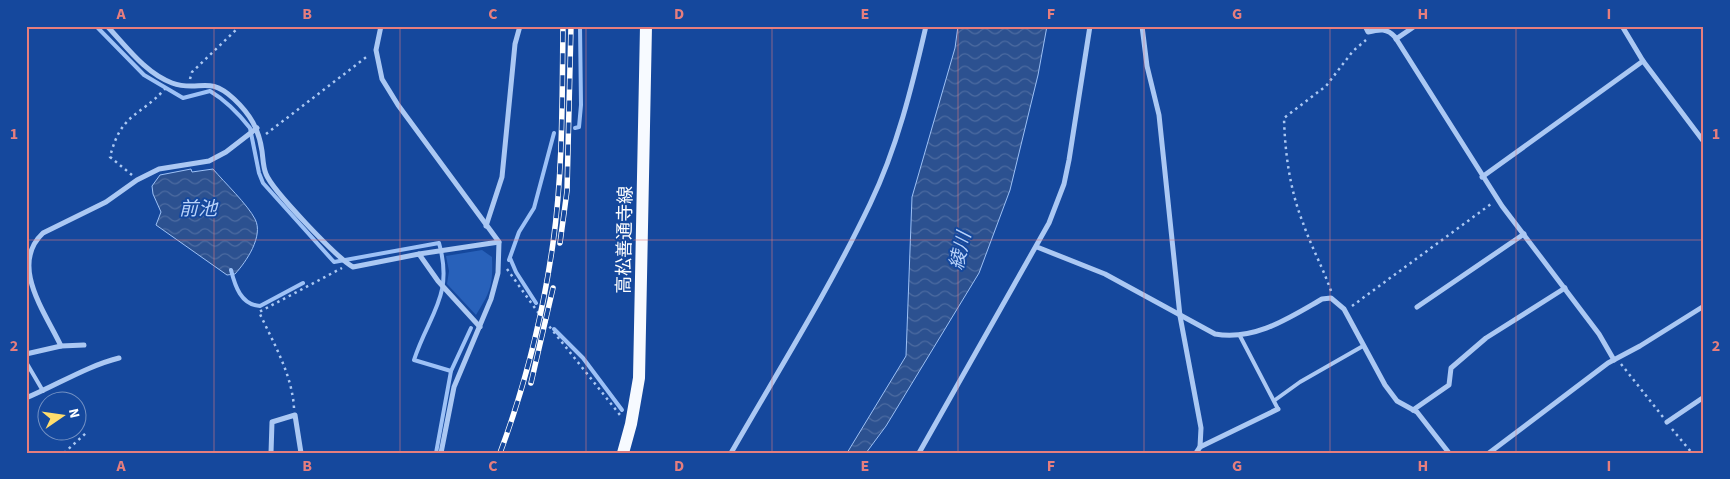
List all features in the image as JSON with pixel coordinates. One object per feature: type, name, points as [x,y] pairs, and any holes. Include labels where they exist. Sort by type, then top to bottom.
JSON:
[{"type":"main road","name":"高松善通寺線","points":[[623,453],[631,424],[639,378],[646,26]]},
{"type":"street","points":[[107,26],[155,74],[170,82],[188,88],[206,83],[222,89],[252,119],[260,138],[266,174],[276,189],[345,263],[353,267],[419,254],[499,242]]},
{"type":"street","points":[[381,26],[376,50],[382,78],[398,105],[499,242],[499,261],[491,299],[454,387],[441,453]]},
{"type":"street","points":[[486,226],[502,177],[515,44],[520,26]]},
{"type":"street","points":[[730,453],[827,286],[871,203],[903,118],[926,26]]},
{"type":"street","points":[[919,453],[1050,223],[1064,184],[1090,26]]},
{"type":"street","points":[[1142,26],[1147,66],[1159,115],[1165,156],[1180,316],[1201,428],[1200,447]]},
{"type":"street","points":[[1396,39],[1415,26]]},
{"type":"street","points":[[1622,26],[1643,61],[1704,142]]},
{"type":"street","points":[[1367,29],[1382,29],[1390,32],[1396,39],[1482,177],[1616,359]]},
{"type":"street","points":[[1482,177],[1643,61]]},
{"type":"street","points":[[61,346],[31,282],[27,269],[31,249],[43,233],[106,202],[137,180],[158,170],[210,161],[226,152],[255,129]]},
{"type":"street","points":[[1417,307],[1524,234]]},
{"type":"street","points":[[1037,247],[1105,274],[1215,334],[1240,336],[1257,332],[1322,299],[1331,298],[1345,311],[1385,385],[1397,401],[1413,410],[1428,424],[1449,453]]},
{"type":"street","points":[[419,254],[438,281],[480,326]]},
{"type":"street","points":[[1413,410],[1449,385],[1451,368],[1486,338],[1565,288]]},
{"type":"street","points":[[1489,453],[1616,359],[1704,306]]},
{"type":"street","points":[[26,354],[61,346],[84,345]]},
{"type":"street","points":[[26,398],[100,362],[119,358]]},
{"type":"street","points":[[1667,422],[1704,397]]},
{"type":"street","points":[[1196,453],[1200,447],[1278,409]]},
{"type":"street","points":[[271,453],[272,422],[295,415],[301,453]]},
{"type":"lane","points":[[1240,336],[1278,409]]},
{"type":"lane","points":[[1275,400],[1300,382],[1363,346]]},
{"type":"lane","points":[[26,362],[43,391]]},
{"type":"path","points":[[188,88],[192,72],[240,26]]},
{"type":"path","points":[[1331,298],[1331,290],[1302,222],[1294,194],[1286,150],[1284,118],[1326,86],[1353,51],[1366,40],[1367,29]]},
{"type":"path","points":[[260,138],[376,50]]},
{"type":"path","points":[[137,180],[110,157],[115,137],[126,120],[163,91]]},
{"type":"path","points":[[1345,311],[1498,199]]},
{"type":"path","points":[[499,261],[514,277],[537,312],[620,415],[631,424]]},
{"type":"path","points":[[295,415],[293,394],[284,366],[259,312],[340,268],[353,267]]},
{"type":"path","points":[[1616,359],[1692,453]]},
{"type":"path","points":[[64,453],[76,442]]},
{"type":"shaded area","points":[[482,250],[492,257],[492,274],[490,288],[476,315],[447,284],[449,271],[446,256]]},
{"type":"water","name":"綾川","points":[[958,26],[1047,26],[1038,75],[1010,190],[979,273],[886,426],[866,453],[847,453],[906,356],[912,197],[955,48]]},
{"type":"water","name":"前池","points":[[191,169],[192,172],[213,169],[242,200],[255,219],[257,226],[256,241],[249,256],[235,274],[227,275],[156,225],[161,212],[153,194],[152,186],[160,175]]},
{"type":"waterway","points":[[96,26],[144,75],[183,98],[210,91],[236,113],[250,128],[259,173],[263,183],[334,262],[439,243],[443,261],[444,277],[442,291],[414,360],[451,371]]},
{"type":"waterway","points":[[575,128],[579,127],[581,105],[580,26]]},
{"type":"waterway","points":[[509,260],[519,232],[534,208],[554,133]]},
{"type":"waterway","points":[[510,258],[516,272],[536,303]]},
{"type":"waterway","points":[[231,270],[240,294],[253,305],[260,306],[303,283]]},
{"type":"waterway","points":[[436,453],[451,371],[471,328]]},
{"type":"waterway","points":[[554,329],[583,358],[622,410]]},
{"type":"railway","points":[[500,453],[532,350],[553,243],[560,162],[563,26]]},
{"type":"railway","points":[[560,243],[567,191],[571,26]]},
{"type":"railway","points":[[531,383],[553,288]]}]
